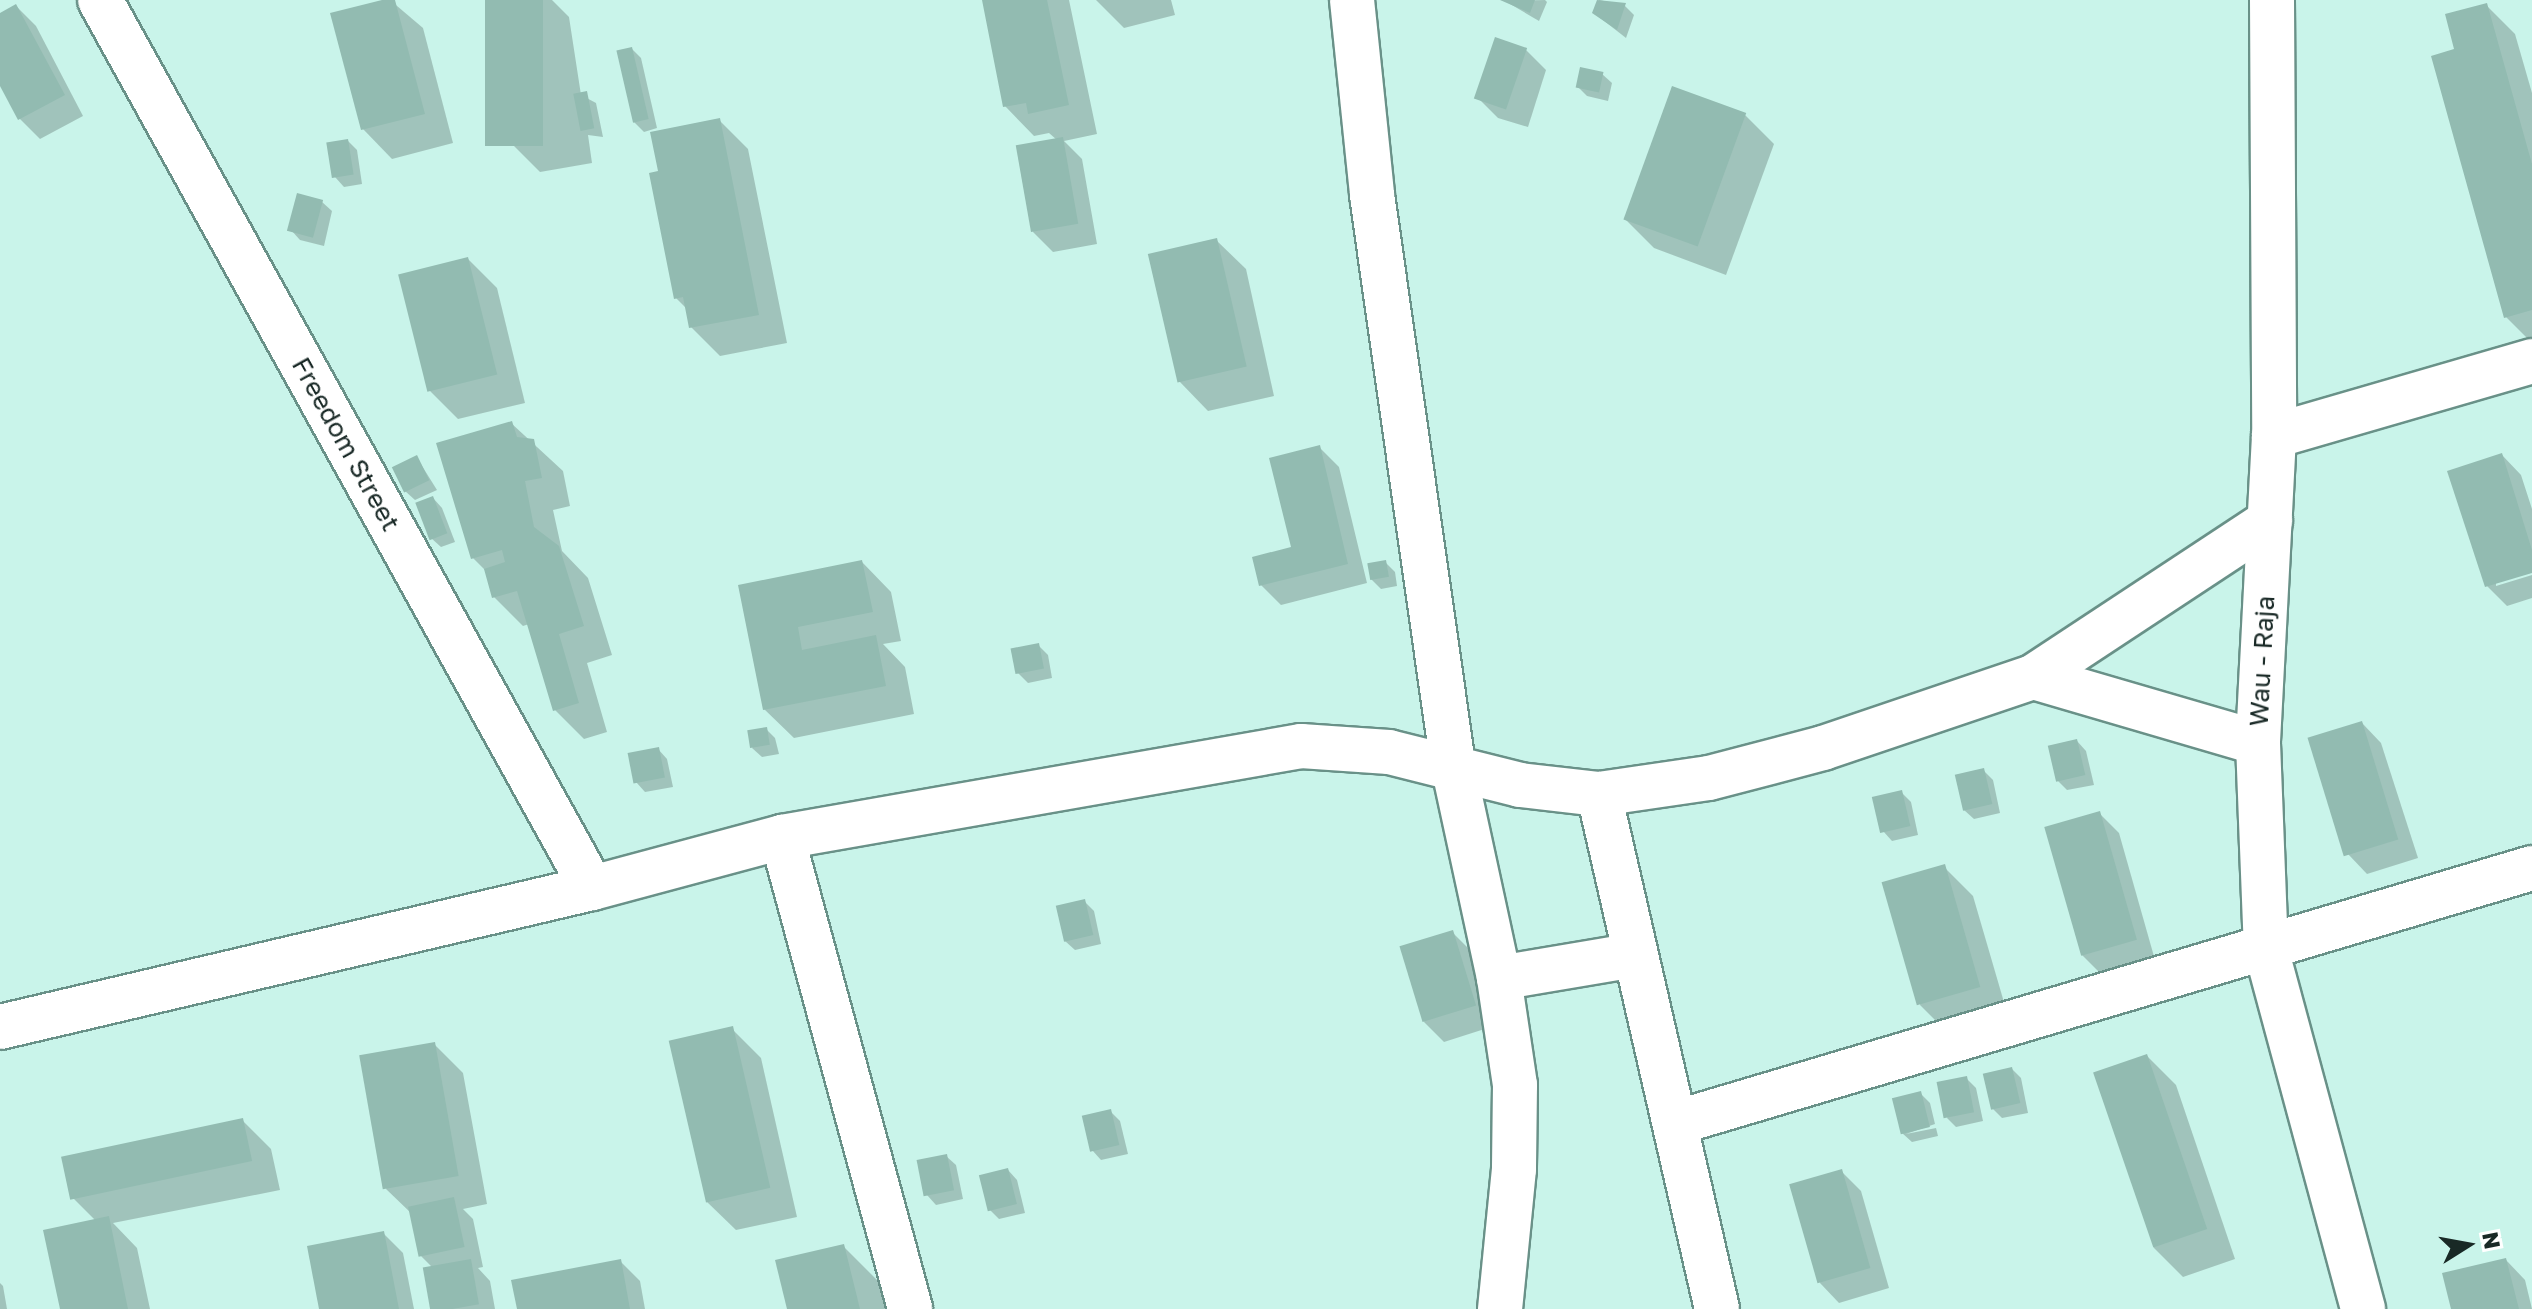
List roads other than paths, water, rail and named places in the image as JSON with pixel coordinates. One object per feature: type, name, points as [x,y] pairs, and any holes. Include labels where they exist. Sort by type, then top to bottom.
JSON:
[{"type":"street","name":"Freedom Street","points":[[100,0],[592,888]]},
{"type":"street","points":[[1352,0],[1372,195],[1453,765],[1499,978],[1515,1085],[1514,1169],[1500,1309]]},
{"type":"street","name":"Wau - Raja","points":[[2272,0],[2274,436],[2258,743],[2266,949],[2363,1309]]},
{"type":"street","points":[[2274,436],[2532,361]]},
{"type":"street","points":[[0,1027],[592,888],[782,837],[1301,746],[1389,752],[1453,765],[1520,785],[1599,794],[1709,778],[1823,748],[2033,677],[2270,521]]},
{"type":"street","points":[[2033,677],[2258,743]]},
{"type":"street","points":[[1599,794],[1717,1309]]},
{"type":"street","points":[[782,837],[910,1309]]},
{"type":"street","points":[[1675,1123],[2532,868]]},
{"type":"street","points":[[1499,978],[1635,955]]}]
